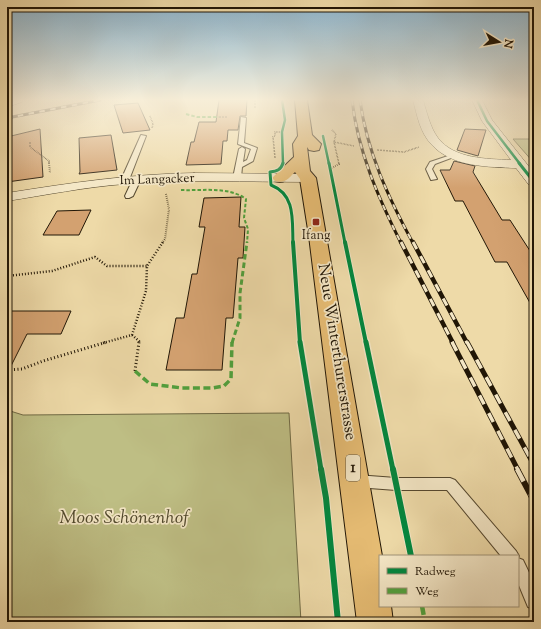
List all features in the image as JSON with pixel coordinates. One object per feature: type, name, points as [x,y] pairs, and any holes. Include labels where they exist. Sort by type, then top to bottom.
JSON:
[{"type":"main road","name":"Neue Winterthurerstrasse","points":[[304,129],[305,136],[300,144],[303,172],[308,178],[331,314],[375,622]]},
{"type":"main road","name":"Neue Winterthurerstrasse","points":[[305,136],[314,144],[318,173],[308,178]]},
{"type":"main road","points":[[280,178],[301,158]]},
{"type":"street","points":[[428,129],[435,142],[443,149],[456,155],[483,162],[519,164]]},
{"type":"street","points":[[493,129],[534,182]]},
{"type":"street","name":"Im Langacker","points":[[7,197],[131,180],[238,172],[280,178],[308,178]]},
{"type":"lane","points":[[238,172],[250,161],[254,148],[241,144],[242,129]]},
{"type":"lane","points":[[129,196],[131,180],[143,136]]},
{"type":"lane","points":[[238,172],[242,149]]},
{"type":"lane","points":[[434,179],[429,169],[432,163],[456,155]]},
{"type":"lane","points":[[355,480],[396,484],[450,484],[510,555]]},
{"type":"lane","points":[[519,567],[534,601]]},
{"type":"path","points":[[330,169],[339,164],[334,142],[336,134],[332,130]]},
{"type":"path","points":[[274,142],[274,132],[282,132]]},
{"type":"path","points":[[377,150],[400,152],[414,150],[423,143],[422,135],[430,134]]},
{"type":"path","points":[[30,142],[30,147],[49,161],[52,190]]},
{"type":"path","points":[[334,142],[354,146]]},
{"type":"path","points":[[132,334],[146,291],[147,266],[165,239],[169,209],[161,178]]},
{"type":"path","points":[[7,276],[34,275],[62,270],[95,257],[107,266],[147,266]]},
{"type":"path","points":[[7,370],[22,368],[132,334]]},
{"type":"path","points":[[132,334],[139,341],[135,371]]},
{"type":"green space","points":[[513,139],[534,139],[534,163]]},
{"type":"green space","name":"Moos Schönenhof","points":[[7,410],[23,415],[289,413],[301,622],[7,622]]},
{"type":"building","points":[[40,129],[43,177],[7,182],[7,137]]},
{"type":"building","points":[[122,129],[150,130],[123,133]]},
{"type":"building","points":[[197,129],[238,129],[228,130],[227,141],[223,141],[221,164],[186,165],[191,142],[194,142]]},
{"type":"building","points":[[465,129],[486,130],[478,156],[457,150]]},
{"type":"building","points":[[111,135],[117,170],[79,174],[79,138]]},
{"type":"building","points":[[454,161],[475,166],[473,172],[502,220],[510,220],[534,257],[534,310],[507,262],[495,262],[463,201],[455,201],[440,170],[450,170]]},
{"type":"building","points":[[241,197],[239,227],[245,227],[243,258],[238,258],[233,318],[226,318],[222,370],[166,370],[176,318],[184,318],[192,274],[197,274],[205,227],[199,227],[204,198]]},
{"type":"building","points":[[91,210],[79,235],[43,235],[57,211]]},
{"type":"building","points":[[7,311],[71,311],[61,334],[27,334],[7,374]]},
{"type":"railway","points":[[357,129],[370,174],[384,209],[401,243]]},
{"type":"railway","points":[[366,129],[373,156],[387,191],[413,243]]},
{"type":"railway","points":[[401,242],[453,343]]},
{"type":"railway","points":[[413,242],[467,343]]},
{"type":"railway","points":[[452,342],[518,470]]},
{"type":"railway","points":[[467,342],[534,465]]},
{"type":"railway","points":[[517,469],[534,501]]},
{"type":"marked path","points":[[135,371],[150,384],[182,388],[212,388],[224,386],[231,379],[232,342],[240,318],[240,293],[247,246],[248,229],[244,218],[246,199],[241,195],[225,191],[181,190]]},
{"type":"marked path","points":[[422,607],[425,622]]},
{"type":"cycle path","points":[[283,129],[284,160],[282,167],[277,171],[270,172],[271,185],[284,192],[291,206],[300,348],[326,498],[338,622]]},
{"type":"cycle path","points":[[493,129],[534,182]]},
{"type":"cycle path","points":[[323,136],[411,555]]},
{"type":"place","name":"Ifang","points":[[316,222]]}]
